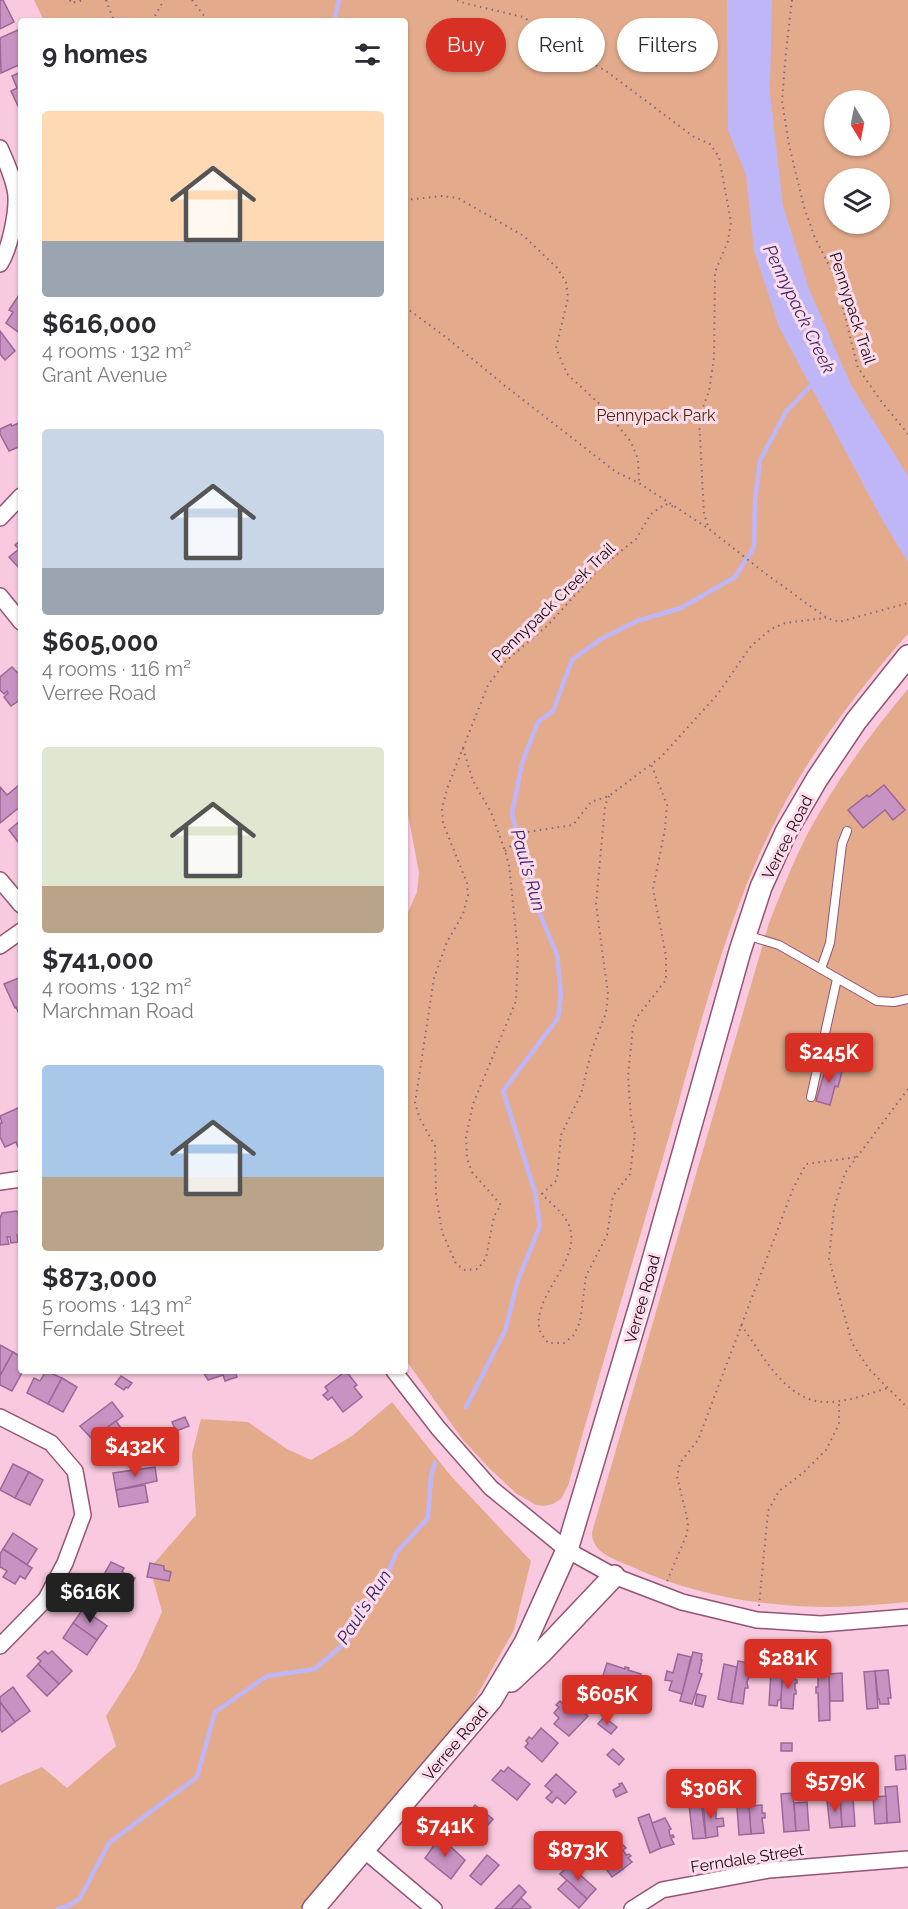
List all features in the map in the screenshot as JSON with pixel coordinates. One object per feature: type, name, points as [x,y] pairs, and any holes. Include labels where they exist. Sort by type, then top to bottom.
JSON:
[{"type":"main road","name":"Verree Road","points":[[313,1909],[491,1700],[525,1643],[567,1550],[761,887],[791,823],[817,779],[855,721],[908,656]]},
{"type":"main road","points":[[491,1700],[542,1652],[614,1576]]},
{"type":"street","points":[[0,148],[16,191],[13,227],[0,264]]},
{"type":"street","points":[[0,518],[18,499]]},
{"type":"street","points":[[0,596],[18,618]]},
{"type":"street","points":[[0,880],[18,901]]},
{"type":"street","points":[[0,946],[18,933]]},
{"type":"street","points":[[0,1182],[18,1179]]},
{"type":"street","points":[[395,1374],[438,1428],[491,1488],[567,1550],[614,1576],[661,1594],[713,1610],[757,1620],[821,1624],[908,1617]]},
{"type":"street","points":[[0,1417],[51,1443],[75,1471],[83,1513],[65,1563],[46,1599],[0,1646]]},
{"type":"street","points":[[364,1850],[434,1909]]},
{"type":"street","name":"Ferndale Street","points":[[632,1909],[662,1890],[770,1870],[908,1859]]},
{"type":"lane","points":[[821,969],[830,943],[842,844],[847,831]]},
{"type":"lane","points":[[746,935],[779,945],[878,1001],[894,1002],[908,999]]},
{"type":"lane","points":[[811,1097],[837,979]]},
{"type":"path","points":[[70,0],[71,3],[84,0]]},
{"type":"path","points":[[106,0],[113,18]]},
{"type":"path","points":[[154,18],[164,0]]},
{"type":"path","points":[[192,0],[206,18]]},
{"type":"path","points":[[457,0],[523,17],[552,34],[694,137],[710,144],[719,157],[730,222],[728,241],[715,272],[714,358],[709,391],[699,418],[704,514],[709,529]]},
{"type":"path","name":"Pennypack Trail","points":[[792,0],[782,101],[789,145],[804,207],[815,238],[834,277],[858,368],[908,434]]},
{"type":"path","points":[[408,200],[442,196],[458,198],[524,236],[557,268],[566,282],[568,298],[556,348],[567,374],[603,407],[631,441],[638,459],[639,483]]},
{"type":"path","points":[[408,309],[607,466],[639,483],[720,536],[766,574],[827,618],[839,622],[908,603]]},
{"type":"path","name":"Pennypack Creek Trail","points":[[463,748],[488,685],[506,661],[548,625],[599,569],[636,538],[651,514],[665,504],[675,507]]},
{"type":"path","points":[[505,851],[527,832],[573,825],[591,802],[609,795],[661,757],[717,695],[751,646],[771,629],[785,623],[827,618]]},
{"type":"path","points":[[463,748],[473,781],[491,812],[505,851],[509,866],[518,952],[516,1001],[472,1104],[466,1137],[467,1158],[472,1172],[501,1205],[494,1216],[486,1258],[478,1269],[465,1270],[456,1264],[441,1232],[436,1194],[435,1146],[420,1119],[415,1103],[434,978],[447,942],[463,914],[468,895],[467,883],[443,823],[442,808],[463,748]]},
{"type":"path","points":[[609,795],[605,806],[596,904],[608,994],[606,1013],[592,1049],[581,1094],[561,1135],[557,1180],[542,1194],[565,1217],[572,1232],[571,1248],[541,1310],[538,1328],[548,1343],[564,1343],[573,1336],[580,1322],[586,1276],[607,1235],[613,1196],[630,1174],[635,1134],[631,1118],[628,1076],[633,1027],[637,1017],[666,980],[666,956],[653,889],[665,829],[667,805],[651,764]]},
{"type":"path","points":[[908,1089],[845,1173],[834,1208],[829,1258],[852,1343],[869,1369],[908,1408]]},
{"type":"path","points":[[661,1594],[687,1534],[688,1522],[677,1476],[680,1463],[698,1440],[793,1189],[806,1164],[857,1157]]},
{"type":"path","points":[[741,1324],[788,1387],[806,1398],[824,1402],[855,1398],[888,1388]]},
{"type":"path","points":[[757,1620],[768,1511],[779,1491],[803,1473],[825,1450],[839,1424],[839,1400]]},
{"type":"green space","name":"Pennypack Park","points":[[34,0],[908,0],[908,636],[854,698],[807,765],[780,812],[745,889],[704,1011],[568,1486],[561,1499],[544,1506],[536,1505],[517,1494],[490,1469],[463,1440],[408,1363],[408,912],[417,892],[419,873],[408,814],[408,18],[43,18]]},
{"type":"green space","points":[[908,689],[908,1602],[830,1607],[753,1602],[678,1585],[611,1558],[595,1545],[592,1532],[769,923],[797,855],[830,795],[854,758]]},
{"type":"green space","points":[[392,1402],[451,1476],[531,1561],[514,1630],[462,1722],[301,1909],[0,1909],[0,1785],[42,1767],[67,1788],[116,1746],[106,1716],[136,1669],[162,1612],[150,1568],[196,1515],[192,1454],[201,1419],[248,1422],[287,1449],[311,1460],[352,1436]]},
{"type":"water","name":"Pennypack Creek","points":[[727,0],[772,0],[770,93],[783,206],[809,289],[851,385],[908,476],[908,562],[884,523],[779,327],[754,250],[746,175],[728,130]]},
{"type":"building","points":[[0,0],[3,0],[14,22],[0,29]]},
{"type":"building","points":[[18,30],[18,65],[1,73],[0,38]]},
{"type":"building","points":[[18,73],[18,106],[11,91],[17,88],[12,76]]},
{"type":"building","points":[[18,296],[18,332],[6,323],[13,312],[9,310]]},
{"type":"building","points":[[0,331],[15,351],[5,360],[0,354]]},
{"type":"building","points":[[18,423],[18,447],[9,451],[0,434],[0,429],[11,424],[12,426]]},
{"type":"building","points":[[18,550],[18,567],[9,557]]},
{"type":"building","points":[[12,667],[18,673],[18,701],[11,706],[4,697],[7,691],[4,694],[0,690],[0,677]]},
{"type":"building","points":[[884,785],[905,810],[893,820],[885,810],[863,828],[848,810]]},
{"type":"building","points":[[18,786],[18,808],[0,823],[0,787],[7,795]]},
{"type":"building","points":[[18,822],[18,842],[9,830]]},
{"type":"building","points":[[18,978],[18,1012],[15,1008],[4,984]]},
{"type":"building","points":[[800,1038],[811,1042],[805,1061],[794,1058]]},
{"type":"building","points":[[827,1064],[843,1068],[830,1105],[816,1101]]},
{"type":"building","points":[[18,1108],[18,1147],[16,1142],[5,1147],[0,1137],[0,1123],[2,1123],[0,1116]]},
{"type":"building","points":[[18,1212],[18,1242],[11,1243],[10,1237],[7,1237],[9,1244],[0,1245],[2,1213]]},
{"type":"building","points":[[0,1345],[13,1352],[0,1376]]},
{"type":"building","points":[[13,1352],[18,1355],[18,1374],[21,1374],[12,1391],[0,1385],[0,1376]]},
{"type":"building","points":[[44,1374],[53,1374],[62,1378],[48,1404],[27,1393],[34,1378],[40,1381]]},
{"type":"building","points":[[204,1374],[236,1374],[237,1377],[225,1381],[223,1375],[208,1380]]},
{"type":"building","points":[[342,1374],[348,1374],[357,1385],[354,1387],[362,1397],[343,1412],[332,1397],[328,1400],[323,1395],[328,1391],[325,1387]]},
{"type":"building","points":[[121,1376],[132,1383],[124,1390],[115,1384]]},
{"type":"building","points":[[62,1378],[77,1387],[63,1412],[48,1404]]},
{"type":"building","points":[[112,1402],[123,1416],[92,1439],[80,1426]]},
{"type":"building","points":[[185,1417],[189,1426],[176,1431],[172,1422]]},
{"type":"building","points":[[116,1421],[126,1435],[103,1453],[92,1439]]},
{"type":"building","points":[[13,1464],[29,1472],[15,1498],[0,1490]]},
{"type":"building","points":[[155,1467],[157,1481],[116,1490],[113,1473]]},
{"type":"building","points":[[29,1472],[43,1480],[30,1505],[15,1498]]},
{"type":"building","points":[[145,1485],[148,1502],[119,1507],[116,1490]]},
{"type":"building","points":[[13,1533],[37,1549],[27,1565],[3,1549]]},
{"type":"building","points":[[3,1549],[32,1568],[25,1579],[20,1576],[15,1584],[3,1577],[7,1571],[0,1567],[0,1554]]},
{"type":"building","points":[[111,1562],[124,1568],[122,1572],[135,1578],[127,1594],[101,1580]]},
{"type":"building","points":[[150,1563],[164,1566],[164,1570],[171,1572],[169,1581],[147,1577]]},
{"type":"building","points":[[101,1580],[127,1594],[118,1609],[105,1602],[103,1606],[100,1606],[92,1601]]},
{"type":"building","points":[[83,1609],[107,1626],[97,1640],[73,1623]]},
{"type":"building","points":[[73,1623],[97,1640],[87,1655],[63,1638]]},
{"type":"building","points":[[45,1651],[48,1654],[52,1651],[72,1671],[59,1684],[38,1664],[41,1661],[37,1658]]},
{"type":"building","points":[[693,1652],[702,1654],[699,1673],[702,1674],[692,1704],[680,1701]]},
{"type":"building","points":[[678,1654],[691,1657],[682,1694],[669,1690],[672,1681],[665,1680],[667,1671],[673,1673]]},
{"type":"building","points":[[738,1661],[749,1663],[747,1672],[751,1672],[747,1682],[748,1688],[745,1688],[743,1704],[731,1702]]},
{"type":"building","points":[[607,1663],[625,1669],[625,1667],[629,1668],[628,1670],[641,1674],[642,1678],[637,1693],[601,1682]]},
{"type":"building","points":[[38,1664],[59,1684],[47,1696],[27,1676]]},
{"type":"building","points":[[724,1664],[737,1667],[731,1702],[718,1699]]},
{"type":"building","points":[[818,1669],[829,1669],[830,1720],[819,1721],[818,1693],[816,1693]]},
{"type":"building","points":[[783,1670],[781,1700],[778,1700],[777,1706],[769,1705],[771,1672]]},
{"type":"building","points":[[783,1670],[783,1673],[796,1673],[797,1683],[795,1683],[796,1694],[794,1694],[793,1709],[781,1708]]},
{"type":"building","points":[[888,1670],[891,1698],[888,1698],[889,1704],[880,1704],[875,1671]]},
{"type":"building","points":[[875,1671],[878,1708],[867,1709],[864,1672]]},
{"type":"building","points":[[842,1673],[843,1701],[830,1701],[829,1674]]},
{"type":"building","points":[[13,1687],[30,1711],[15,1722],[0,1702],[0,1697]]},
{"type":"building","points":[[697,1694],[706,1696],[703,1707],[695,1705]]},
{"type":"building","points":[[567,1697],[588,1716],[569,1736],[554,1724],[559,1718],[554,1713],[559,1707],[556,1705],[560,1701],[562,1703]]},
{"type":"building","points":[[0,1702],[15,1722],[2,1732],[0,1729]]},
{"type":"building","points":[[604,1717],[617,1727],[611,1734],[598,1724]]},
{"type":"building","points":[[541,1728],[558,1743],[542,1762],[525,1747],[529,1737],[532,1739]]},
{"type":"building","points":[[781,1743],[792,1743],[792,1751],[781,1751]]},
{"type":"building","points":[[613,1749],[624,1759],[619,1765],[607,1755]]},
{"type":"building","points":[[905,1755],[906,1769],[896,1770],[895,1756]]},
{"type":"building","points":[[508,1767],[530,1784],[517,1800],[492,1780],[501,1770],[504,1772]]},
{"type":"building","points":[[556,1774],[576,1792],[565,1804],[557,1797],[552,1803],[546,1798],[552,1792],[545,1786]]},
{"type":"building","points":[[874,1774],[875,1788],[863,1789],[862,1775]]},
{"type":"building","points":[[817,1775],[825,1775],[826,1789],[817,1790]]},
{"type":"building","points":[[622,1783],[627,1792],[616,1797],[613,1790]]},
{"type":"building","points":[[897,1786],[900,1822],[887,1823],[885,1787]]},
{"type":"building","points":[[793,1793],[796,1831],[784,1832],[781,1794]]},
{"type":"building","points":[[700,1794],[706,1838],[693,1839],[688,1796]]},
{"type":"building","points":[[886,1796],[887,1823],[875,1824],[873,1797]]},
{"type":"building","points":[[853,1798],[855,1826],[842,1827],[840,1799]]},
{"type":"building","points":[[840,1799],[842,1827],[830,1828],[827,1800]]},
{"type":"building","points":[[714,1801],[716,1819],[723,1818],[724,1826],[717,1827],[718,1836],[706,1838],[703,1802]]},
{"type":"building","points":[[807,1802],[809,1830],[796,1831],[794,1803]]},
{"type":"building","points":[[475,1805],[493,1819],[477,1838],[459,1823],[463,1819],[460,1817],[464,1813],[467,1815]]},
{"type":"building","points":[[762,1805],[762,1813],[765,1813],[765,1818],[762,1818],[764,1833],[751,1834],[749,1806]]},
{"type":"building","points":[[749,1806],[751,1834],[739,1835],[737,1807]]},
{"type":"building","points":[[649,1814],[661,1848],[650,1853],[638,1818]]},
{"type":"building","points":[[665,1818],[671,1829],[669,1830],[670,1836],[674,1837],[671,1838],[674,1844],[661,1848],[652,1823]]},
{"type":"building","points":[[612,1833],[621,1846],[626,1848],[623,1850],[626,1855],[631,1856],[628,1858],[632,1862],[623,1869],[602,1840]]},
{"type":"building","points":[[440,1837],[465,1860],[451,1879],[425,1858]]},
{"type":"building","points":[[601,1839],[623,1869],[612,1877],[590,1847]]},
{"type":"building","points":[[487,1855],[499,1865],[481,1885],[470,1876]]},
{"type":"building","points":[[569,1865],[596,1889],[587,1899],[560,1874]]},
{"type":"building","points":[[567,1880],[587,1899],[579,1908],[558,1889]]},
{"type":"building","points":[[519,1885],[526,1892],[511,1909],[495,1909]]},
{"type":"building","points":[[521,1898],[531,1907],[511,1909]]},
{"type":"waterway","points":[[335,18],[339,0]]},
{"type":"waterway","name":"Paul's Run","points":[[466,1407],[505,1331],[518,1280],[540,1226],[535,1192],[503,1091],[558,1018],[561,995],[557,955],[534,900],[512,814],[522,763],[538,722],[553,711],[572,660],[601,639],[637,621],[681,608],[735,577],[754,547],[755,501],[760,460],[786,412],[814,382]]},
{"type":"waterway","name":"Paul's Run","points":[[58,1909],[80,1898],[109,1843],[197,1777],[215,1712],[267,1676],[315,1669],[347,1641],[383,1584],[397,1552],[428,1518],[431,1476],[435,1463]]}]
